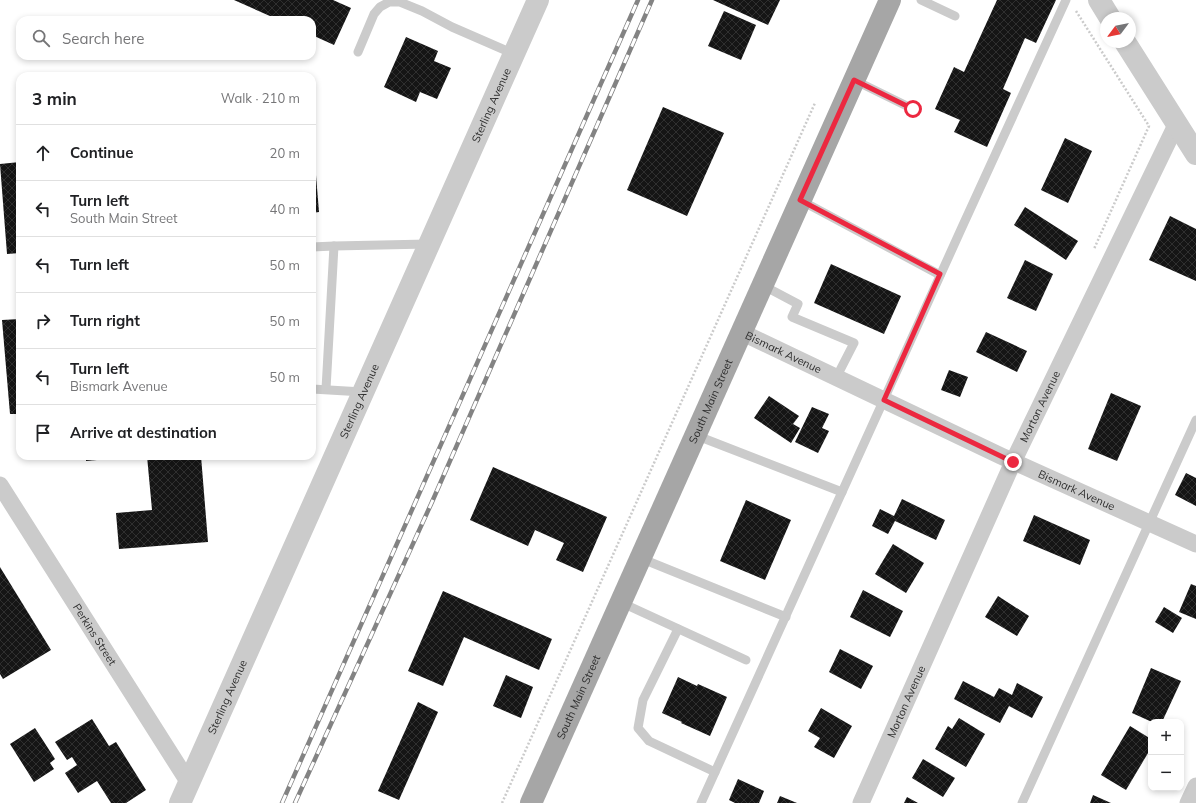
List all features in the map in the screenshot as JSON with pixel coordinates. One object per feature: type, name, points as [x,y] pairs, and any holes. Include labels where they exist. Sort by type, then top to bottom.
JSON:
[{"type":"main road","name":"South Main Street","points":[[531,803],[890,0]]},
{"type":"street","name":"Sterling Avenue","points":[[180,803],[538,0]]},
{"type":"street","points":[[1099,0],[1106,12]]},
{"type":"street","points":[[1129,48],[1196,154]]},
{"type":"street","name":"Morton Avenue","points":[[861,803],[1013,462],[1177,123]]},
{"type":"street","name":"Bismark Avenue","points":[[741,332],[1013,462],[1196,544]]},
{"type":"street","name":"Perkins Street","points":[[0,485],[189,783]]},
{"type":"street","points":[[1188,803],[1196,786]]},
{"type":"lane","points":[[921,0],[955,16]]},
{"type":"lane","points":[[701,803],[940,274],[1066,0]]},
{"type":"lane","points":[[358,52],[374,14],[380,7],[389,2],[400,2],[514,54]]},
{"type":"lane","points":[[854,80],[913,109]]},
{"type":"lane","points":[[800,200],[940,274]]},
{"type":"lane","points":[[316,247],[428,244]]},
{"type":"lane","points":[[326,389],[334,246]]},
{"type":"lane","points":[[762,285],[798,304],[792,317],[854,343],[836,378]]},
{"type":"lane","points":[[316,389],[364,392]]},
{"type":"lane","points":[[1022,803],[1196,420]]},
{"type":"lane","points":[[695,435],[842,492]]},
{"type":"lane","points":[[640,558],[786,617]]},
{"type":"lane","points":[[620,602],[746,660]]},
{"type":"lane","points":[[678,629],[643,700],[638,728],[649,742],[715,772]]},
{"type":"path","points":[[1074,7],[1149,126],[1091,255]]},
{"type":"path","points":[[502,803],[815,104]]},
{"type":"building","points":[[234,0],[333,0],[351,8],[334,45],[316,37],[316,16],[270,16]]},
{"type":"building","points":[[713,0],[780,0],[768,25]]},
{"type":"building","points":[[997,0],[1056,0],[1036,43],[1025,38],[1003,89],[1011,93],[987,147],[954,132],[960,120],[935,109],[954,67],[964,72]]},
{"type":"building","points":[[724,11],[756,25],[741,60],[708,46]]},
{"type":"building","points":[[406,37],[438,51],[434,61],[451,68],[437,99],[420,92],[416,102],[384,87]]},
{"type":"building","points":[[663,107],[724,133],[687,216],[627,190]]},
{"type":"building","points":[[1065,138],[1092,151],[1068,203],[1041,190]]},
{"type":"building","points":[[16,162],[16,253],[7,254],[0,164]]},
{"type":"building","points":[[316,176],[319,212],[316,212]]},
{"type":"building","points":[[1025,207],[1078,241],[1066,260],[1014,225]]},
{"type":"building","points":[[1170,216],[1196,229],[1196,281],[1149,260]]},
{"type":"building","points":[[1025,260],[1053,274],[1036,311],[1007,298]]},
{"type":"building","points":[[831,264],[901,296],[884,334],[814,303]]},
{"type":"building","points":[[16,319],[16,414],[10,414],[2,320]]},
{"type":"building","points":[[986,332],[1027,351],[1017,372],[976,352]]},
{"type":"building","points":[[949,370],[968,377],[960,397],[941,390]]},
{"type":"building","points":[[1111,393],[1141,406],[1117,461],[1088,449]]},
{"type":"building","points":[[769,396],[799,416],[793,424],[800,428],[791,443],[754,418]]},
{"type":"building","points":[[812,407],[829,414],[822,428],[829,431],[818,453],[795,442]]},
{"type":"building","points":[[147,460],[201,460],[208,542],[119,549],[116,513],[152,510]]},
{"type":"building","points":[[493,467],[607,517],[583,572],[556,560],[564,543],[535,530],[528,546],[470,520]]},
{"type":"building","points":[[1186,473],[1196,478],[1196,506],[1175,495]]},
{"type":"building","points":[[902,499],[945,520],[936,540],[895,521],[888,534],[872,526],[880,509],[894,516]]},
{"type":"building","points":[[746,500],[791,520],[765,580],[720,561]]},
{"type":"building","points":[[1034,515],[1090,540],[1080,565],[1023,541]]},
{"type":"building","points":[[893,544],[924,563],[906,593],[875,574]]},
{"type":"building","points":[[0,567],[51,650],[3,679],[0,674]]},
{"type":"building","points":[[1191,584],[1196,586],[1196,619],[1179,612]]},
{"type":"building","points":[[863,590],[903,611],[890,637],[850,617]]},
{"type":"building","points":[[443,591],[552,639],[539,670],[464,637],[443,686],[408,671]]},
{"type":"building","points":[[998,596],[1029,616],[1017,636],[985,617]]},
{"type":"building","points":[[1164,607],[1182,618],[1173,633],[1155,622]]},
{"type":"building","points":[[840,649],[873,666],[861,689],[829,672]]},
{"type":"building","points":[[1151,668],[1181,681],[1163,719],[1148,720],[1132,713]]},
{"type":"building","points":[[506,675],[533,687],[521,718],[493,706]]},
{"type":"building","points":[[678,677],[727,697],[710,736],[662,713]]},
{"type":"building","points":[[963,681],[994,697],[999,688],[1012,695],[1017,683],[1043,697],[1032,718],[1009,706],[1000,723],[954,699]]},
{"type":"building","points":[[418,702],[438,712],[399,800],[378,791]]},
{"type":"building","points":[[821,708],[852,726],[834,758],[814,747],[820,738],[808,731]]},
{"type":"building","points":[[959,718],[985,734],[966,767],[935,749],[948,726],[952,729]]},
{"type":"building","points":[[92,719],[109,746],[116,742],[146,790],[126,803],[111,803],[97,781],[78,793],[65,773],[77,765],[72,757],[67,760],[55,742]]},
{"type":"building","points":[[1130,726],[1148,737],[1148,753],[1126,790],[1101,775]]},
{"type":"building","points":[[35,728],[55,759],[50,763],[54,769],[34,782],[10,744]]},
{"type":"building","points":[[923,759],[955,778],[943,797],[912,778]]},
{"type":"building","points":[[738,779],[764,791],[759,803],[735,803],[729,800]]},
{"type":"building","points":[[1093,795],[1111,803],[1090,803]]},
{"type":"building","points":[[780,796],[797,803],[777,803]]},
{"type":"building","points":[[907,797],[918,803],[904,803]]},
{"type":"railway","points":[[282,803],[638,0]]},
{"type":"railway","points":[[295,803],[432,502],[652,0]]},
{"type":"route","points":[[913,109],[854,80],[800,200],[940,274],[884,400],[1013,462]]}]
